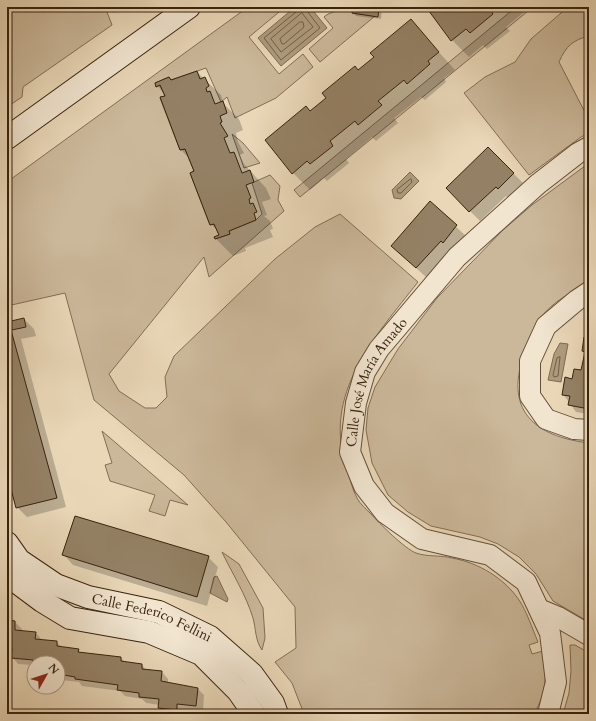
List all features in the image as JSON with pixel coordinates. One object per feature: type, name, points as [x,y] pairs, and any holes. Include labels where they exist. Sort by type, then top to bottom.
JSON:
[{"type":"street","points":[[7,138],[189,7]]},
{"type":"street","name":"Calle José María Amado","points":[[548,714],[556,682],[550,633],[526,582],[490,555],[422,539],[386,513],[364,486],[350,452],[356,403],[365,372],[379,349],[456,257],[538,184],[578,153],[589,147]]},
{"type":"street","points":[[589,292],[546,326],[530,361],[530,396],[546,419],[574,429],[589,430]]},
{"type":"street","name":"Calle Federico Fellini","points":[[10,563],[42,601],[70,618],[149,632],[200,654],[238,691],[254,714]]},
{"type":"street","name":"Calle Federico Fellini","points":[[10,563],[56,585],[88,597],[159,612],[210,637],[252,674],[273,703],[277,714]]},
{"type":"street","points":[[540,610],[558,617],[589,635]]},
{"type":"shaded area","points":[[7,7],[105,7],[112,25],[23,87],[22,97],[7,107]]},
{"type":"shaded area","points":[[248,7],[285,7],[249,37],[279,74],[303,54],[313,67],[276,98],[235,118],[227,97],[221,102],[206,68],[171,80],[169,77],[155,83],[156,87],[160,85],[165,96],[160,98],[180,150],[185,149],[194,171],[190,173],[210,225],[214,224],[219,235],[214,237],[215,239],[230,234],[229,231],[256,220],[262,214],[252,183],[270,175],[280,186],[278,200],[284,211],[209,277],[204,257],[109,374],[119,391],[145,408],[156,408],[167,397],[165,377],[174,356],[275,259],[315,227],[340,214],[418,282],[370,346],[357,368],[347,391],[341,416],[341,442],[354,491],[358,500],[363,506],[392,535],[411,551],[429,556],[448,557],[472,564],[498,578],[513,592],[519,600],[529,620],[538,642],[529,645],[532,654],[543,651],[545,668],[544,691],[534,714],[304,714],[292,683],[275,662],[296,648],[295,607],[226,522],[184,475],[94,400],[65,293],[7,306],[7,182]]},
{"type":"shaded area","points":[[340,7],[353,7],[352,13],[375,16],[320,62],[309,49],[333,28],[324,17]]},
{"type":"shaded area","points":[[516,7],[533,7],[300,197],[294,190]]},
{"type":"shaded area","points":[[568,7],[589,7],[589,36],[571,44],[564,52],[559,62],[589,120],[589,133],[581,137],[529,175],[464,93],[485,77],[515,62],[531,39]]},
{"type":"shaded area","points":[[232,134],[243,143],[260,163],[244,168]]},
{"type":"shaded area","points":[[589,163],[589,281],[556,302],[539,320],[522,361],[518,380],[519,397],[524,411],[534,423],[548,432],[566,439],[589,443],[589,622],[553,601],[536,574],[519,557],[498,544],[480,537],[431,526],[408,512],[388,495],[372,463],[366,430],[368,408],[375,387],[398,349],[437,298],[503,230],[532,205]]},
{"type":"shaded area","points":[[102,431],[188,505],[170,500],[165,516],[149,511],[155,495],[110,481],[105,465],[112,463]]},
{"type":"shaded area","points":[[222,552],[239,564],[263,608],[265,638],[262,650],[258,642],[253,618],[247,601]]},
{"type":"shaded area","points":[[570,645],[575,645],[589,653],[589,714],[563,714],[569,693],[571,671]]},
{"type":"water","points":[[295,7],[310,7],[327,28],[281,66],[258,38]]},
{"type":"water","points":[[410,172],[419,181],[401,199],[394,198],[392,190]]},
{"type":"water","points":[[560,343],[568,344],[561,382],[548,380],[554,354]]},
{"type":"water","points":[[217,576],[228,599],[227,602],[210,593],[214,577]]},
{"type":"building","points":[[353,7],[379,7],[378,17],[352,13]]},
{"type":"building","points":[[426,7],[493,7],[490,9],[493,14],[470,33],[466,29],[451,41]]},
{"type":"building","points":[[411,19],[439,52],[428,61],[430,64],[407,84],[404,80],[378,101],[382,105],[358,125],[355,121],[330,141],[333,146],[310,164],[307,161],[292,174],[265,140],[306,106],[310,111],[326,98],[322,93],[355,66],[358,70],[374,57],[370,53]]},
{"type":"building","points":[[197,71],[200,79],[205,77],[209,86],[206,88],[207,92],[210,91],[215,104],[223,101],[227,113],[220,116],[222,122],[220,123],[228,136],[224,138],[230,153],[234,152],[242,173],[250,170],[254,182],[246,185],[251,198],[249,199],[250,204],[253,203],[257,212],[254,213],[256,220],[229,231],[230,234],[215,239],[214,237],[219,235],[214,224],[210,225],[190,173],[194,171],[185,149],[180,150],[160,97],[165,96],[160,85],[156,87],[155,83],[169,77],[171,80]]},
{"type":"building","points":[[488,147],[514,173],[498,189],[496,187],[469,212],[446,188]]},
{"type":"building","points":[[430,201],[457,225],[443,243],[441,241],[416,268],[391,246]]},
{"type":"building","points":[[24,318],[26,327],[7,331],[7,322]]},
{"type":"building","points":[[589,328],[589,409],[568,405],[570,396],[562,395],[565,377],[572,379],[574,369],[581,370],[585,352],[582,351],[584,337],[587,338]]},
{"type":"building","points":[[11,330],[57,498],[16,508],[7,474],[7,331]]},
{"type":"building","points":[[75,516],[209,556],[197,597],[62,555]]},
{"type":"building","points":[[7,620],[15,621],[15,630],[36,632],[35,639],[57,641],[57,646],[79,649],[78,652],[121,657],[121,661],[142,664],[142,669],[162,671],[161,681],[198,688],[196,706],[177,704],[177,710],[158,708],[159,699],[139,697],[139,693],[117,690],[118,685],[75,679],[75,677],[66,675],[66,655],[26,655],[26,659],[11,658],[12,648],[7,648]]}]
